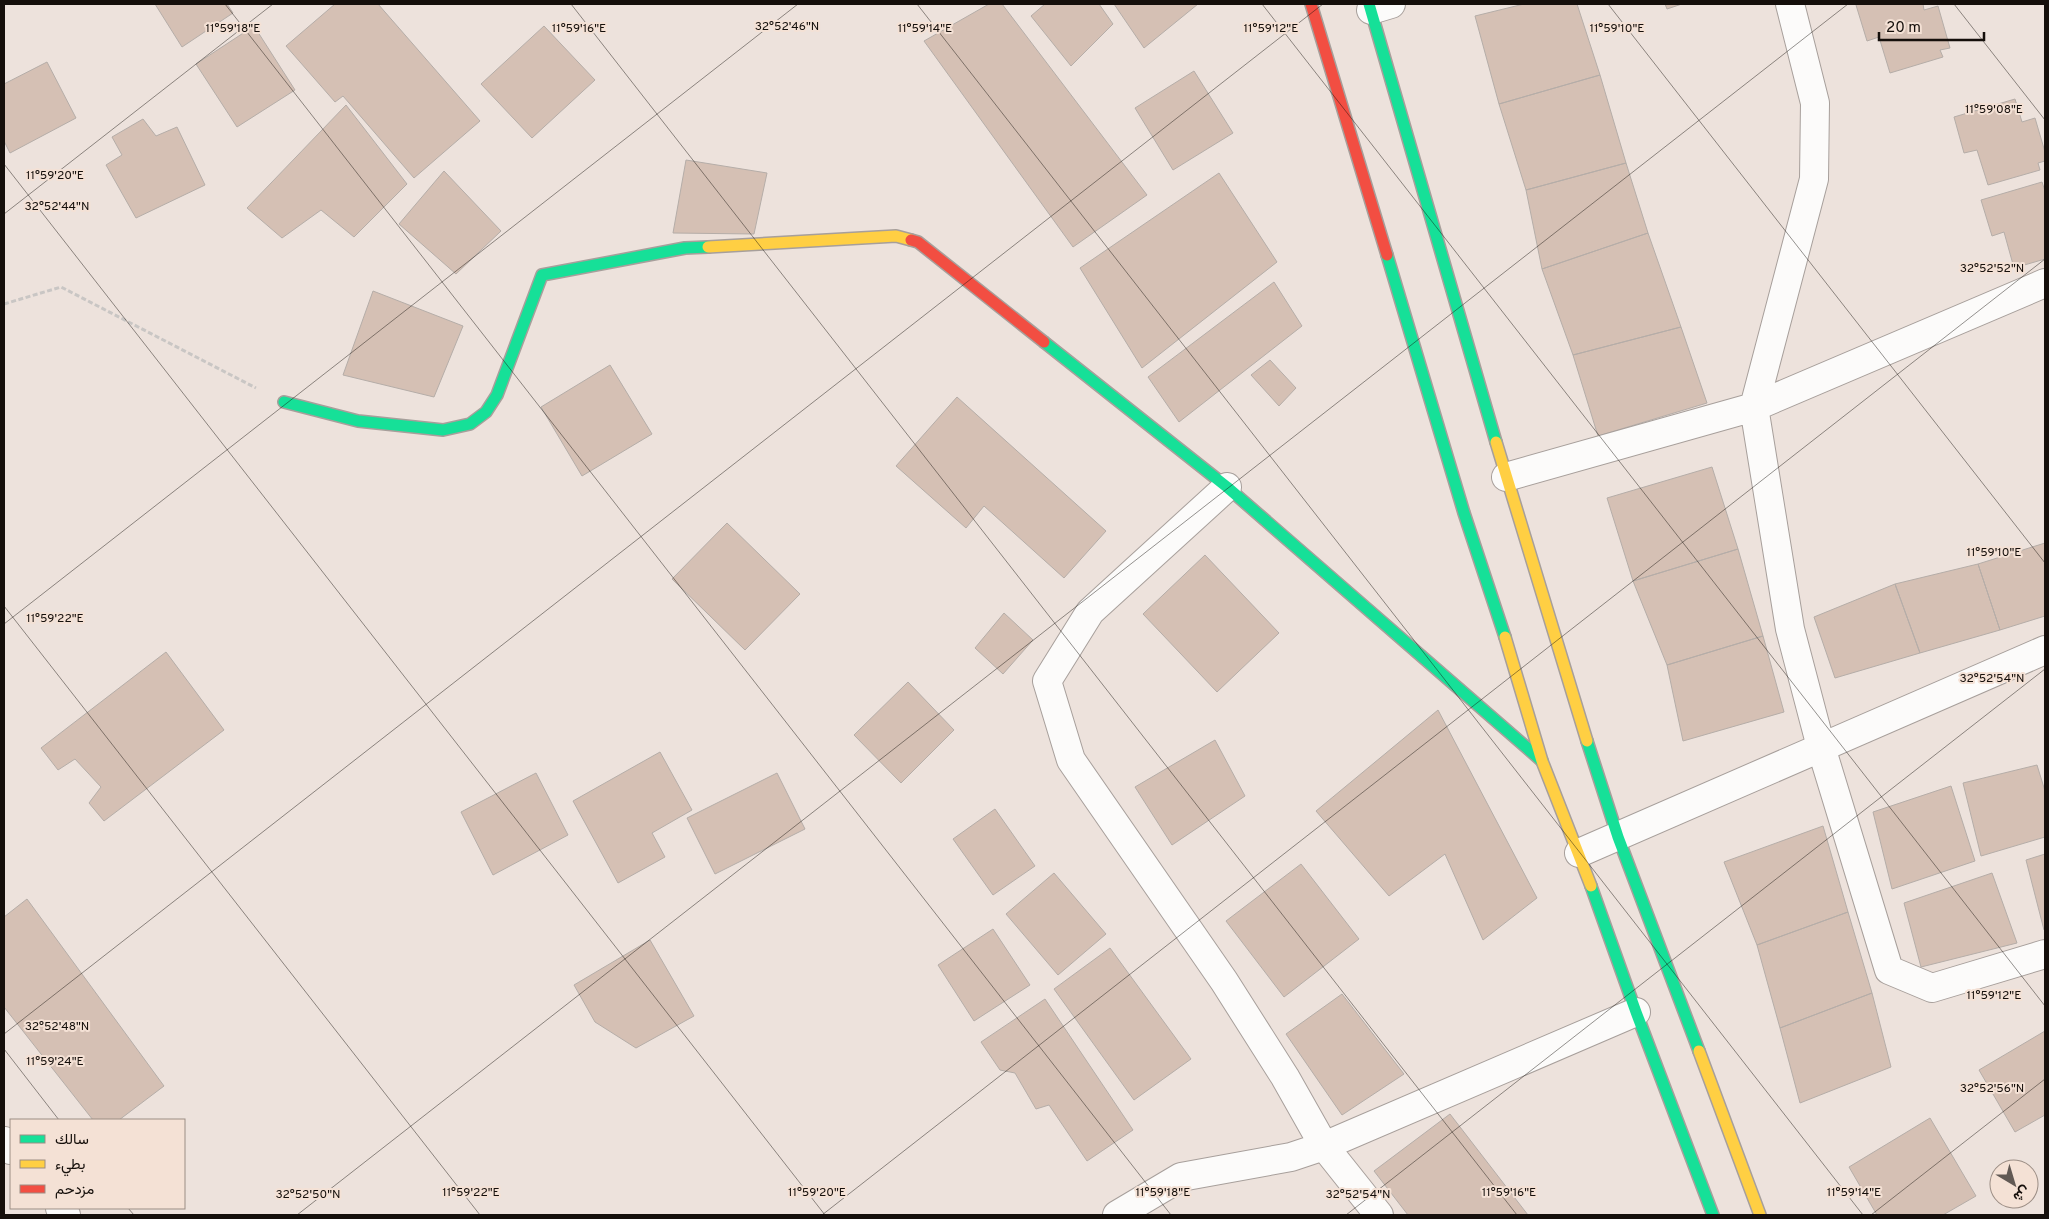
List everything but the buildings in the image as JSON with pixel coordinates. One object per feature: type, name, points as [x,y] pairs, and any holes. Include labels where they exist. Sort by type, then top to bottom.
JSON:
[{"type":"street","points":[[1311,4],[1464,513],[1501,623],[1542,760],[1579,853],[1636,1012],[1713,1215]]},
{"type":"street","points":[[1790,4],[1815,103],[1814,179],[1754,407],[1790,629],[1821,747],[1889,970],[1932,988],[2045,954]]},
{"type":"street","points":[[1377,6],[1506,478],[1579,716],[1618,836],[1760,1215]]},
{"type":"street","points":[[284,402],[358,421],[443,430],[470,424],[486,412],[497,395],[542,275],[685,248],[896,236],[918,242],[1227,487],[1542,760]]},
{"type":"street","points":[[1506,478],[1754,407],[2045,283]]},
{"type":"street","points":[[1227,487],[1090,612],[1047,681],[1071,760],[1224,981],[1284,1077],[1324,1146],[1379,1215]]},
{"type":"street","points":[[1579,853],[2045,650]]},
{"type":"street","points":[[1117,1215],[1181,1177],[1290,1157],[1324,1146],[1636,1012]]},
{"type":"path","points":[[4,304],[61,287],[284,402]]},
{"type":"traffic: fast","points":[[1369,4],[1496,442]]},
{"type":"traffic: fast","points":[[284,402],[358,421],[443,430],[470,424],[486,412],[497,395],[542,275],[685,248],[708,247]]},
{"type":"traffic: fast","points":[[1387,255],[1464,513],[1505,637]]},
{"type":"traffic: fast","points":[[1044,342],[1227,487],[1542,761]]},
{"type":"traffic: fast","points":[[1587,741],[1618,837],[1699,1051]]},
{"type":"traffic: fast","points":[[1591,886],[1636,1012],[1713,1215]]},
{"type":"traffic: slow","points":[[708,247],[896,236],[911,240]]},
{"type":"traffic: slow","points":[[1496,442],[1587,741]]},
{"type":"traffic: slow","points":[[1505,637],[1542,761],[1591,886]]},
{"type":"traffic: slow","points":[[1699,1051],[1760,1215]]},
{"type":"traffic: jam","points":[[1311,4],[1387,255]]},
{"type":"traffic: jam","points":[[911,240],[918,242],[1044,342]]}]
